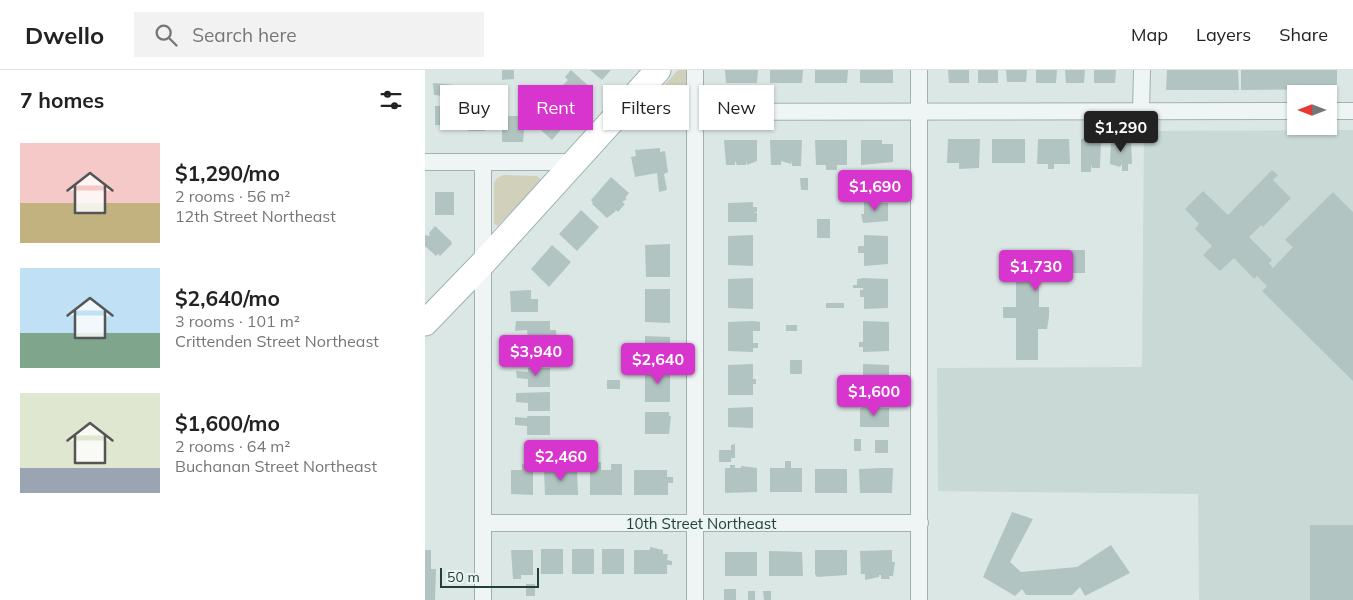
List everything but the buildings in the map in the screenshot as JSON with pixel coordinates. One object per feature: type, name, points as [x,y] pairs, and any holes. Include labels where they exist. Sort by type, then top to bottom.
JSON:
[{"type":"main road","points":[[644,85],[658,70]]},
{"type":"main road","points":[[425,323],[483,263],[604,130]]},
{"type":"street","points":[[695,70],[695,600]]},
{"type":"street","points":[[919,70],[919,600]]},
{"type":"street","points":[[1141,111],[1142,70]]},
{"type":"street","points":[[1337,111],[1353,110]]},
{"type":"street","points":[[689,112],[1287,111]]},
{"type":"street","points":[[425,162],[574,162]]},
{"type":"street","points":[[483,162],[483,600]]},
{"type":"street","name":"10th Street Northeast","points":[[483,523],[920,523]]},
{"type":"shaded area","points":[[1287,130],[1287,135],[1337,135],[1337,130],[1353,130],[1353,600],[1199,600],[1198,494],[938,491],[937,368],[1142,367],[1144,131]]},
{"type":"green space","points":[[678,70],[688,70],[687,85],[664,85]]},
{"type":"green space","points":[[503,175],[537,176],[541,180],[498,226],[494,224],[494,184],[496,179]]}]
